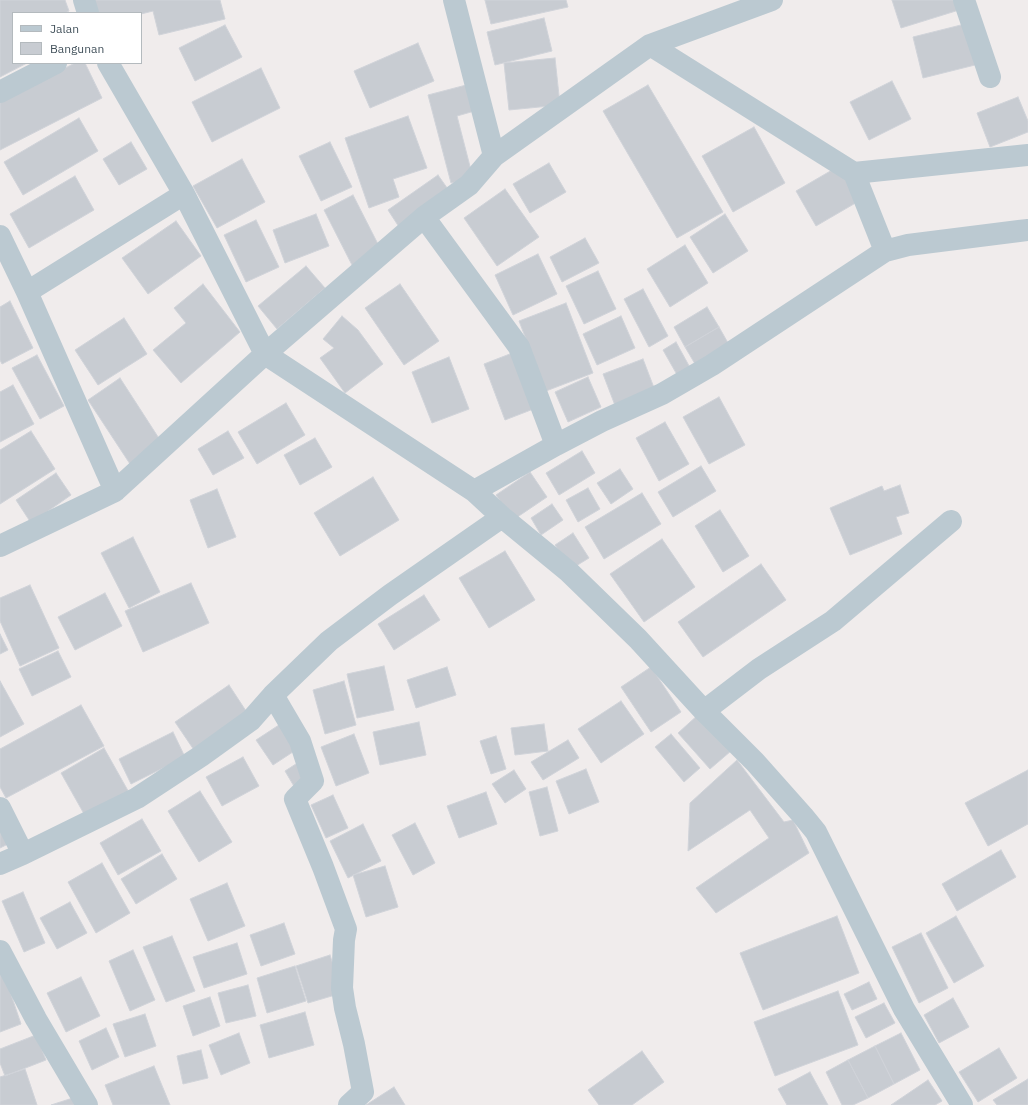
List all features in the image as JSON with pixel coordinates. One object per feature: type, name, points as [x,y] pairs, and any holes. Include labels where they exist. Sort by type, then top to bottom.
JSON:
[{"type":"street","points":[[84,0],[88,12]]},
{"type":"street","points":[[454,0],[494,156]]},
{"type":"street","points":[[0,546],[115,491],[265,354],[424,217],[469,185],[494,156],[650,45],[772,0]]},
{"type":"street","points":[[964,0],[990,77]]},
{"type":"street","points":[[650,45],[854,173],[885,251]]},
{"type":"street","points":[[0,92],[54,64]]},
{"type":"street","points":[[109,64],[184,194],[265,354],[474,490],[502,516],[569,572],[638,639],[704,711],[755,762],[816,832],[904,1009],[962,1105]]},
{"type":"street","points":[[854,173],[1028,154]]},
{"type":"street","points":[[27,292],[184,194]]},
{"type":"street","points":[[424,217],[519,347],[556,445]]},
{"type":"street","points":[[474,490],[602,421],[662,394],[712,365],[885,251],[908,245],[1028,230]]},
{"type":"street","points":[[0,236],[27,292],[115,491]]},
{"type":"street","points":[[0,864],[137,798],[201,756],[251,720],[273,695],[329,641],[390,595],[502,516]]},
{"type":"street","points":[[704,711],[759,669],[833,621],[951,521]]},
{"type":"street","points":[[273,695],[300,742],[307,761],[313,781],[295,799],[323,867],[346,929],[344,940],[342,988],[363,1092],[349,1105]]},
{"type":"street","points":[[0,808],[23,854]]},
{"type":"street","points":[[0,951],[36,1019],[87,1105]]},
{"type":"building","points":[[0,0],[65,0],[69,11],[67,12],[12,12],[12,64],[25,64],[0,77]]},
{"type":"building","points":[[89,0],[220,0],[225,19],[159,35],[153,11],[142,14],[142,12],[92,12]]},
{"type":"building","points":[[485,0],[566,0],[568,7],[491,24]]},
{"type":"building","points":[[892,0],[956,0],[959,10],[901,28]]},
{"type":"building","points":[[544,18],[552,51],[495,65],[487,32]]},
{"type":"building","points":[[969,23],[979,64],[923,78],[913,37]]},
{"type":"building","points":[[225,25],[242,57],[195,81],[179,48]]},
{"type":"building","points":[[418,43],[434,81],[370,108],[354,71]]},
{"type":"building","points":[[555,58],[560,105],[509,110],[504,63]]},
{"type":"building","points":[[73,64],[85,64],[102,98],[0,150],[0,102]]},
{"type":"building","points":[[261,68],[280,108],[212,142],[192,102]]},
{"type":"building","points":[[892,81],[911,119],[869,140],[850,102]]},
{"type":"building","points":[[470,84],[478,110],[457,116],[473,178],[451,183],[428,95]]},
{"type":"building","points":[[648,85],[723,212],[677,238],[603,111]]},
{"type":"building","points":[[1018,97],[1028,121],[1028,132],[990,147],[977,113]]},
{"type":"building","points":[[408,116],[427,168],[393,179],[399,197],[369,208],[345,138]]},
{"type":"building","points":[[79,118],[98,151],[23,195],[4,162]]},
{"type":"building","points":[[754,127],[785,183],[733,212],[702,156]]},
{"type":"building","points":[[131,142],[147,169],[119,185],[103,159]]},
{"type":"building","points":[[330,142],[352,187],[321,201],[299,156]]},
{"type":"building","points":[[242,159],[265,202],[217,228],[193,186]]},
{"type":"building","points":[[549,163],[566,192],[530,213],[513,184]]},
{"type":"building","points":[[839,166],[859,201],[816,226],[796,191]]},
{"type":"building","points":[[438,175],[450,192],[399,227],[388,210]]},
{"type":"building","points":[[75,176],[94,210],[29,248],[10,214]]},
{"type":"building","points":[[505,189],[539,237],[497,266],[464,218]]},
{"type":"building","points":[[353,195],[381,250],[352,265],[324,210]]},
{"type":"building","points":[[316,214],[329,246],[285,263],[273,230]]},
{"type":"building","points":[[725,214],[748,251],[713,273],[690,237]]},
{"type":"building","points":[[256,220],[279,267],[246,282],[224,235]]},
{"type":"building","points":[[176,221],[201,256],[148,294],[122,258]]},
{"type":"building","points":[[585,238],[599,263],[562,282],[550,257]]},
{"type":"building","points":[[685,245],[708,283],[670,307],[647,269]]},
{"type":"building","points":[[538,254],[557,294],[513,315],[495,275]]},
{"type":"building","points":[[306,266],[325,288],[277,329],[258,306]]},
{"type":"building","points":[[598,271],[616,309],[584,324],[566,286]]},
{"type":"building","points":[[203,284],[240,332],[181,383],[153,350],[186,323],[174,308]]},
{"type":"building","points":[[400,284],[439,341],[404,365],[365,308]]},
{"type":"building","points":[[643,289],[668,336],[649,347],[624,299]]},
{"type":"building","points":[[10,301],[33,348],[2,364],[0,360],[0,307]]},
{"type":"building","points":[[566,303],[593,373],[546,391],[519,321]]},
{"type":"building","points":[[707,307],[719,327],[685,347],[674,327]]},
{"type":"building","points":[[342,316],[358,330],[383,364],[345,393],[320,358],[334,348],[323,339]]},
{"type":"building","points":[[621,316],[635,348],[597,365],[583,334]]},
{"type":"building","points":[[124,318],[147,354],[98,385],[75,350]]},
{"type":"building","points":[[719,327],[732,350],[698,369],[685,347]]},
{"type":"building","points":[[676,342],[693,373],[680,380],[663,350]]},
{"type":"building","points":[[515,352],[536,408],[505,420],[484,364]]},
{"type":"building","points":[[37,355],[64,406],[40,419],[12,368]]},
{"type":"building","points":[[449,357],[469,409],[432,423],[412,372]]},
{"type":"building","points":[[643,359],[656,393],[616,408],[603,374]]},
{"type":"building","points":[[588,377],[601,407],[568,422],[555,392]]},
{"type":"building","points":[[120,378],[162,443],[130,464],[88,400]]},
{"type":"building","points":[[13,385],[34,424],[0,442],[0,392]]},
{"type":"building","points":[[719,397],[745,445],[709,464],[683,417]]},
{"type":"building","points":[[286,403],[305,435],[257,464],[238,432]]},
{"type":"building","points":[[665,422],[689,464],[659,481],[636,438]]},
{"type":"building","points":[[31,431],[55,469],[0,504],[0,450]]},
{"type":"building","points":[[228,431],[244,458],[213,475],[198,449]]},
{"type":"building","points":[[315,438],[332,467],[300,485],[284,455]]},
{"type":"building","points":[[582,451],[595,473],[559,495],[546,473]]},
{"type":"building","points":[[701,466],[716,491],[673,517],[658,492]]},
{"type":"building","points":[[620,469],[633,489],[611,504],[597,483]]},
{"type":"building","points":[[530,472],[547,497],[513,520],[496,495]]},
{"type":"building","points":[[56,473],[71,495],[31,523],[16,500]]},
{"type":"building","points":[[373,477],[399,520],[340,556],[314,513]]},
{"type":"building","points":[[900,485],[909,513],[896,517],[902,534],[850,555],[830,508],[882,486],[884,491]]},
{"type":"building","points":[[588,488],[600,509],[578,522],[566,500]]},
{"type":"building","points":[[217,489],[236,537],[208,548],[190,500]]},
{"type":"building","points":[[642,493],[661,524],[604,559],[585,527]]},
{"type":"building","points":[[552,504],[563,520],[541,535],[531,518]]},
{"type":"building","points":[[720,510],[749,556],[723,572],[695,526]]},
{"type":"building","points":[[573,533],[589,558],[571,569],[555,545]]},
{"type":"building","points":[[133,537],[160,592],[129,608],[101,553]]},
{"type":"building","points":[[662,539],[695,587],[644,622],[610,574]]},
{"type":"building","points":[[505,551],[535,600],[489,628],[459,578]]},
{"type":"building","points":[[761,564],[786,600],[703,657],[678,622]]},
{"type":"building","points":[[191,583],[209,623],[143,652],[125,611]]},
{"type":"building","points":[[30,585],[59,648],[20,666],[0,621],[0,598]]},
{"type":"building","points":[[105,593],[122,626],[75,650],[58,617]]},
{"type":"building","points":[[424,595],[440,620],[394,650],[378,624]]},
{"type":"building","points":[[0,634],[8,650],[0,654]]},
{"type":"building","points":[[58,651],[71,677],[32,696],[19,669]]},
{"type":"building","points":[[384,666],[394,710],[357,718],[347,674]]},
{"type":"building","points":[[447,667],[456,695],[416,708],[407,680]]},
{"type":"building","points":[[651,667],[681,712],[651,732],[621,687]]},
{"type":"building","points":[[0,681],[24,724],[0,737]]},
{"type":"building","points":[[344,681],[356,725],[325,734],[313,690]]},
{"type":"building","points":[[229,685],[250,717],[196,753],[175,722]]},
{"type":"building","points":[[621,701],[644,734],[601,763],[578,729]]},
{"type":"building","points":[[81,705],[104,746],[6,798],[0,787],[0,749]]},
{"type":"building","points":[[699,714],[731,751],[710,769],[678,733]]},
{"type":"building","points":[[419,722],[426,755],[380,765],[373,732]]},
{"type":"building","points":[[282,723],[299,748],[273,765],[256,740]]},
{"type":"building","points":[[544,724],[548,751],[515,755],[511,728]]},
{"type":"building","points":[[173,732],[185,757],[131,784],[119,759]]},
{"type":"building","points":[[354,734],[369,773],[336,786],[321,747]]},
{"type":"building","points":[[671,734],[700,768],[684,782],[655,747]]},
{"type":"building","points":[[496,736],[506,769],[491,774],[480,741]]},
{"type":"building","points":[[568,740],[579,758],[543,780],[531,762]]},
{"type":"building","points":[[104,748],[131,796],[88,821],[61,773]]},
{"type":"building","points":[[243,757],[259,786],[222,806],[206,777]]},
{"type":"building","points":[[737,760],[784,822],[793,820],[809,853],[716,913],[696,888],[769,838],[750,810],[688,851],[690,803]]},
{"type":"building","points":[[299,762],[309,779],[295,788],[285,771]]},
{"type":"building","points":[[586,769],[599,802],[569,814],[556,781]]},
{"type":"building","points":[[514,770],[526,789],[505,803],[492,784]]},
{"type":"building","points":[[1028,770],[1028,824],[988,846],[965,803]]},
{"type":"building","points":[[547,787],[558,831],[540,836],[529,792]]},
{"type":"building","points":[[200,791],[232,842],[199,862],[168,811]]},
{"type":"building","points":[[486,792],[497,824],[459,838],[447,806]]},
{"type":"building","points":[[333,795],[348,828],[326,838],[311,805]]},
{"type":"building","points":[[142,819],[161,851],[118,875],[100,843]]},
{"type":"building","points":[[0,822],[12,842],[0,848]]},
{"type":"building","points":[[415,823],[435,863],[413,875],[392,835]]},
{"type":"building","points":[[363,824],[381,861],[348,878],[330,841]]},
{"type":"building","points":[[1001,850],[1016,877],[957,911],[942,884]]},
{"type":"building","points":[[162,854],[177,879],[136,904],[121,879]]},
{"type":"building","points":[[102,863],[130,913],[96,933],[68,882]]},
{"type":"building","points":[[385,866],[398,907],[366,917],[353,875]]},
{"type":"building","points":[[227,883],[245,926],[208,941],[190,899]]},
{"type":"building","points":[[23,892],[45,943],[24,952],[2,901]]},
{"type":"building","points":[[70,902],[87,933],[57,949],[40,918]]},
{"type":"building","points":[[837,916],[859,973],[763,1010],[740,953]]},
{"type":"building","points":[[956,916],[984,966],[954,983],[926,933]]},
{"type":"building","points":[[284,923],[295,954],[261,966],[250,935]]},
{"type":"building","points":[[921,933],[948,988],[919,1003],[892,947]]},
{"type":"building","points":[[172,936],[195,991],[166,1002],[143,947]]},
{"type":"building","points":[[237,943],[247,974],[204,988],[193,957]]},
{"type":"building","points":[[133,950],[155,1000],[130,1011],[109,961]]},
{"type":"building","points":[[330,955],[342,993],[308,1003],[296,966]]},
{"type":"building","points":[[0,962],[21,1024],[0,1032]]},
{"type":"building","points":[[295,966],[306,1001],[267,1013],[257,978]]},
{"type":"building","points":[[81,977],[100,1016],[66,1032],[47,993]]},
{"type":"building","points":[[869,982],[877,999],[852,1010],[844,994]]},
{"type":"building","points":[[248,985],[256,1016],[226,1023],[218,993]]},
{"type":"building","points":[[838,991],[858,1045],[775,1076],[754,1022]]},
{"type":"building","points":[[210,997],[220,1026],[193,1036],[183,1006]]},
{"type":"building","points":[[953,998],[969,1027],[939,1043],[924,1015]]},
{"type":"building","points":[[884,1003],[895,1023],[866,1038],[855,1017]]},
{"type":"building","points":[[305,1012],[314,1045],[269,1058],[260,1025]]},
{"type":"building","points":[[145,1014],[156,1046],[125,1057],[113,1024]]},
{"type":"building","points":[[106,1028],[119,1057],[92,1070],[79,1041]]},
{"type":"building","points":[[239,1033],[250,1063],[221,1075],[209,1045]]},
{"type":"building","points":[[901,1033],[920,1070],[894,1084],[875,1046]]},
{"type":"building","points":[[36,1035],[46,1060],[5,1076],[0,1063],[0,1049]]},
{"type":"building","points":[[875,1046],[894,1084],[868,1098],[848,1060]]},
{"type":"building","points":[[999,1048],[1017,1078],[978,1102],[959,1072]]},
{"type":"building","points":[[201,1050],[208,1078],[183,1084],[177,1056]]},
{"type":"building","points":[[642,1051],[664,1082],[632,1105],[599,1105],[588,1090]]},
{"type":"building","points":[[848,1060],[868,1098],[853,1105],[842,1105],[826,1072]]},
{"type":"building","points":[[154,1066],[170,1105],[113,1105],[105,1085]]},
{"type":"building","points":[[25,1069],[37,1105],[0,1105],[0,1077]]},
{"type":"building","points":[[810,1072],[828,1105],[787,1105],[778,1089]]},
{"type":"building","points":[[1028,1079],[1028,1105],[997,1105],[993,1100]]},
{"type":"building","points":[[928,1080],[942,1101],[935,1105],[891,1105]]},
{"type":"building","points":[[394,1087],[405,1105],[366,1105]]},
{"type":"building","points":[[79,1096],[82,1105],[51,1105]]}]
